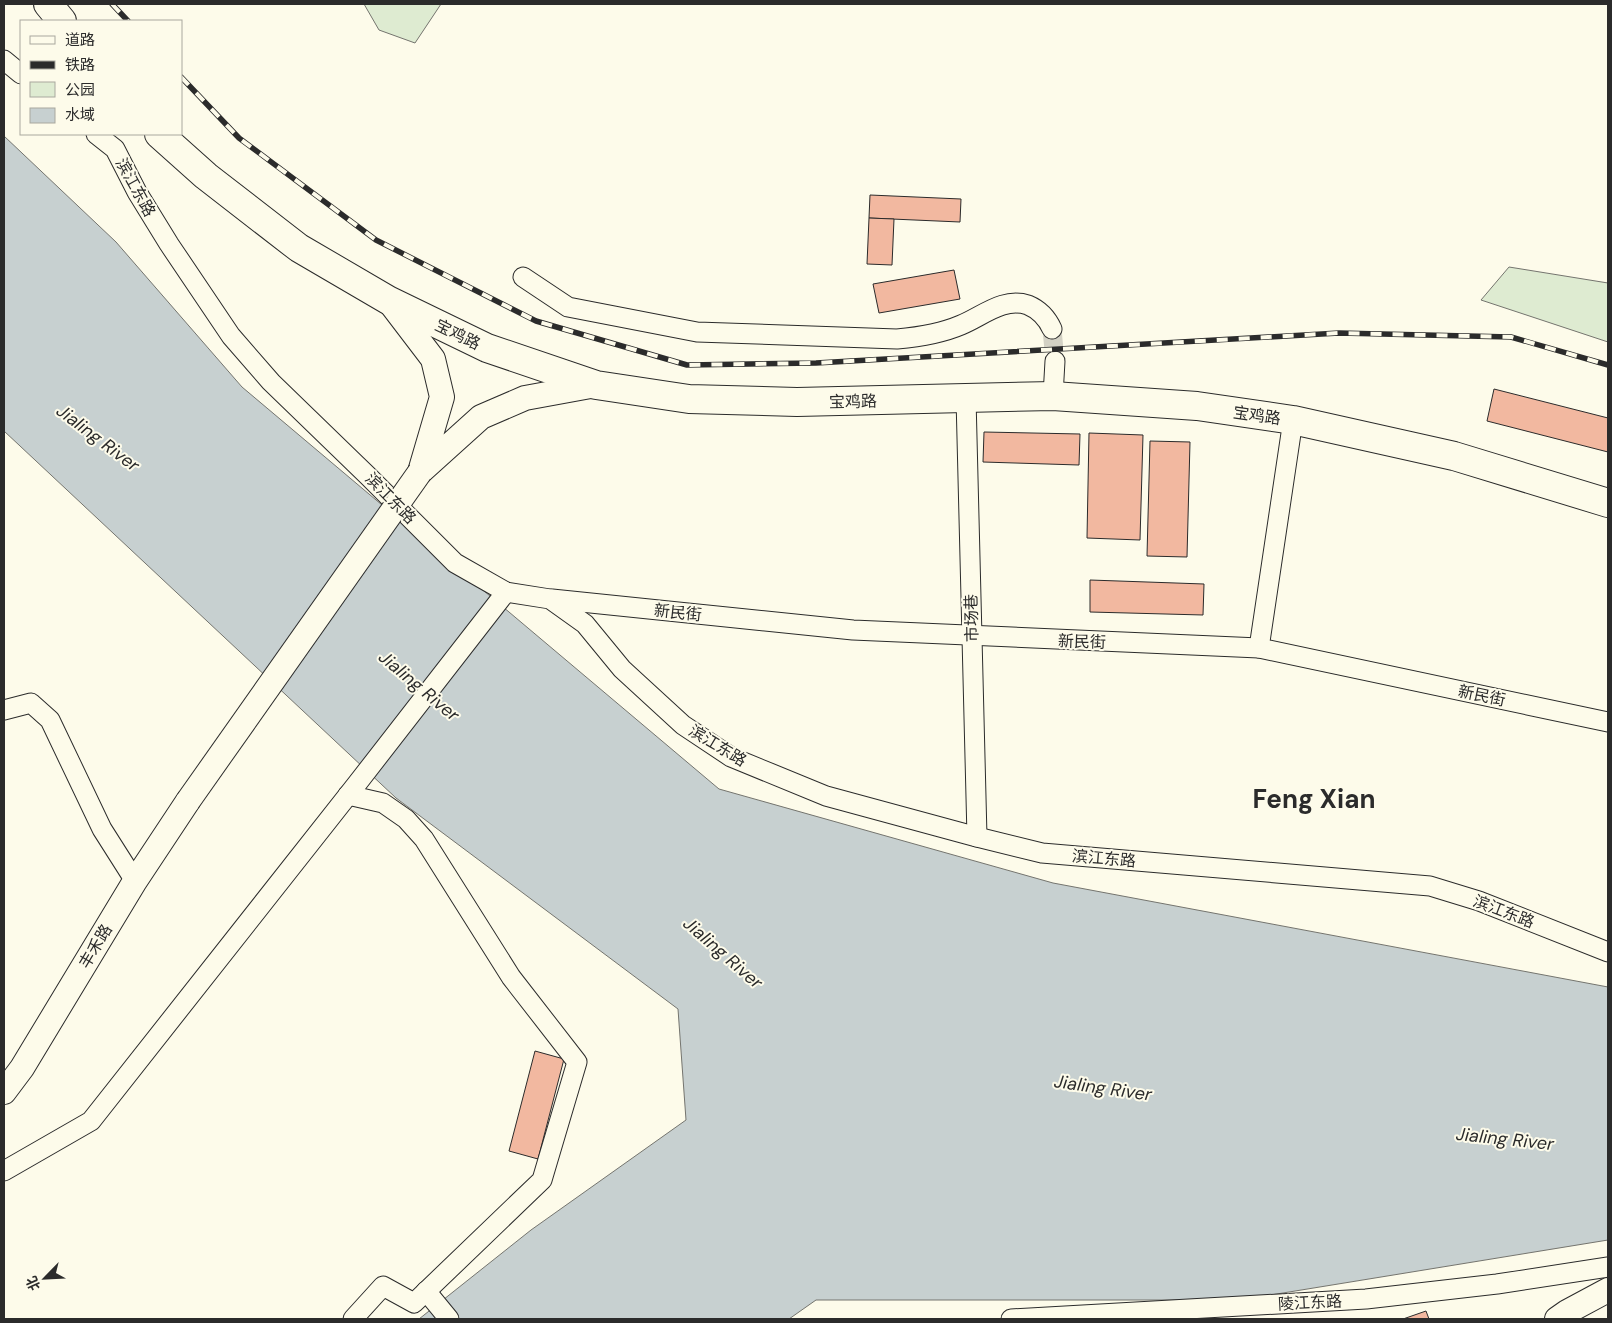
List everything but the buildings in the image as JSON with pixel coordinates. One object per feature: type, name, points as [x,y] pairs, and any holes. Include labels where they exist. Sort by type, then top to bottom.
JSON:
[{"type":"highway","points":[[48,4],[61,20]]},
{"type":"highway","name":"宝鸡路","points":[[160,135],[206,176],[299,248],[388,300],[487,348],[596,385],[689,399],[797,402],[1053,396],[1198,406],[1293,420],[1454,456],[1608,504]]},
{"type":"main road","points":[[388,300],[433,359],[442,397],[420,472]]},
{"type":"main road","points":[[420,472],[481,417],[525,398],[596,385]]},
{"type":"main road","name":"丰禾路","points":[[4,1092],[22,1068],[135,880],[188,801],[420,472]]},
{"type":"main road","points":[[1557,1319],[1566,1312],[1608,1290]]},
{"type":"street","points":[[4,60],[20,73]]},
{"type":"street","name":"滨江东路","points":[[97,135],[115,149],[137,192],[169,244],[231,336],[271,382],[455,563],[500,598],[550,598],[585,624],[622,669],[684,724],[731,757],[826,796],[1042,853],[1430,886],[1480,901],[1608,952]]},
{"type":"street","points":[[523,277],[568,307],[697,332],[897,339],[919,337],[960,326],[996,307],[1014,303],[1023,304],[1039,311],[1045,316],[1052,329]]},
{"type":"street","points":[[1053,396],[1055,361]]},
{"type":"street","name":"市场巷","points":[[966,398],[977,837]]},
{"type":"street","points":[[1259,648],[1293,420]]},
{"type":"street","points":[[4,1171],[92,1121],[500,598]]},
{"type":"street","name":"新民街","points":[[550,598],[854,630],[1259,648],[1608,722]]},
{"type":"street","points":[[4,710],[31,703],[50,720],[102,829],[135,880]]},
{"type":"street","points":[[352,790],[383,803],[406,819],[424,839],[511,977],[577,1062],[542,1180],[414,1303],[383,1286],[353,1319]]},
{"type":"street","name":"陵江东路","points":[[1011,1319],[1366,1299],[1497,1284],[1608,1267]]},
{"type":"street","points":[[426,1291],[449,1319]]},
{"type":"green space","points":[[364,4],[441,4],[415,43],[379,30]]},
{"type":"green space","points":[[1509,267],[1608,283],[1608,342],[1481,300]]},
{"type":"water","name":"Jialing River","points":[[4,136],[116,242],[242,387],[719,789],[1053,883],[1608,987],[1608,1240],[1240,1300],[816,1300],[789,1319],[419,1319],[531,1230],[686,1120],[678,1009],[396,798],[4,431]]},
{"type":"tunnel","points":[[1052,329],[1055,361]]},
{"type":"railway","points":[[112,4],[127,20]]},
{"type":"railway","points":[[182,78],[239,138],[376,240],[536,321],[687,365],[816,363],[1339,333],[1511,337],[1608,365]]},
{"type":"district","name":"Feng Xian","points":[[1314,799]]}]
